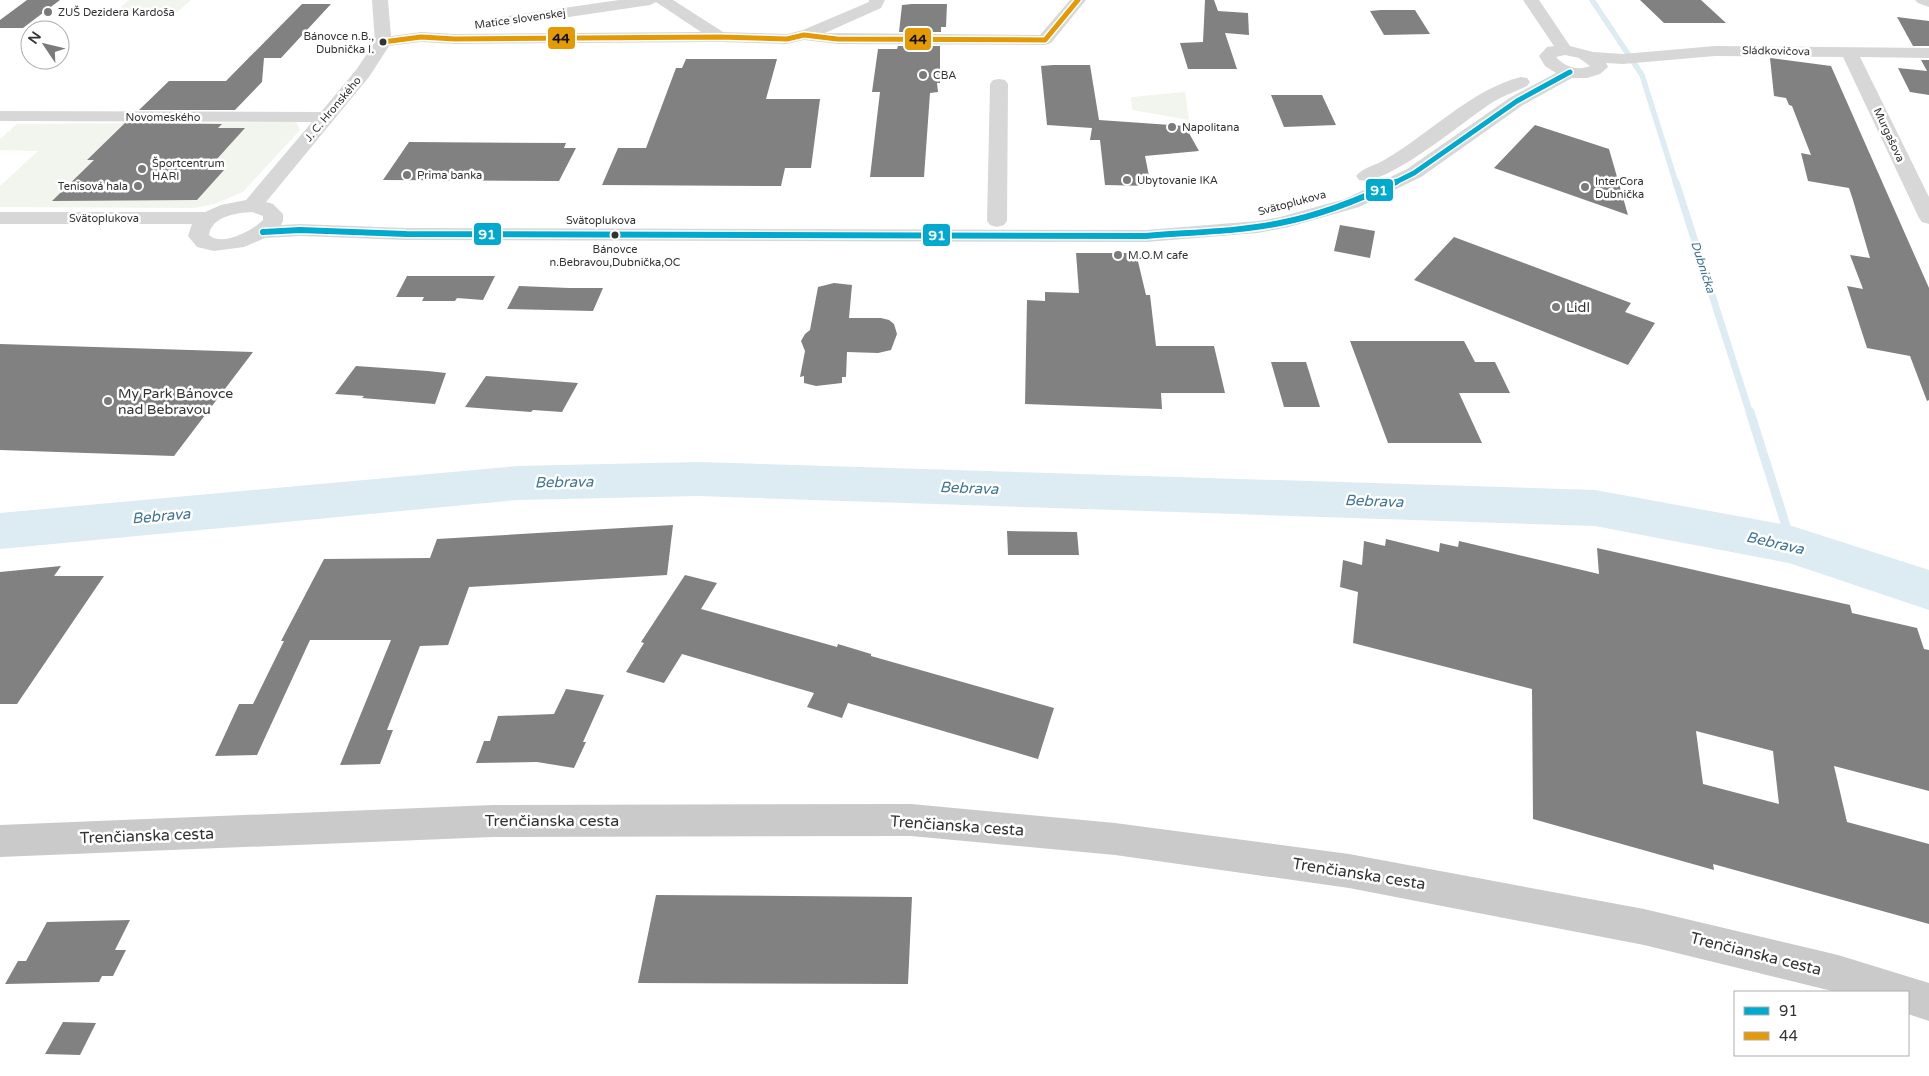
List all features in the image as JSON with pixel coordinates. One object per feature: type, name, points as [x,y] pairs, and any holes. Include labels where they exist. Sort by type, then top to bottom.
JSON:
[{"type":"main road","name":"Trenčianska cesta","points":[[0,841],[493,821],[911,820],[1116,839],[1349,871],[1644,927],[1838,974],[1895,991]]},
{"type":"main road","points":[[1909,995],[1929,1002]]},
{"type":"street","points":[[380,0],[383,42],[421,37],[455,39],[787,39],[804,36],[876,5],[877,0]]},
{"type":"street","name":"Matice slovenskej","points":[[421,37],[455,29],[650,0]]},
{"type":"street","points":[[663,0],[719,38]]},
{"type":"street","points":[[804,36],[837,40],[1045,40],[1078,0]]},
{"type":"street","points":[[1531,0],[1565,50],[1580,52],[1597,62]]},
{"type":"street","points":[[1923,0],[1929,2]]},
{"type":"street","name":"J. C. Hronského","points":[[252,206],[327,117],[362,73],[383,42]]},
{"type":"street","name":"Svätoplukova","points":[[928,229],[998,221],[1142,222],[1267,211],[1335,191],[1392,164],[1487,98],[1526,80],[1550,64],[1546,56],[1553,52],[1565,50]]},
{"type":"street","name":"Sládkovičova","points":[[1570,72],[1593,72],[1597,62],[1715,51],[1929,53]]},
{"type":"street","name":"Murgašova","points":[[1848,52],[1929,218]]},
{"type":"street","points":[[1550,64],[1570,72]]},
{"type":"street","name":"Svätoplukova","points":[[268,225],[300,230],[406,234],[928,229],[1146,236],[1258,227],[1282,223],[1352,203],[1414,173],[1516,101],[1570,72]]},
{"type":"street","points":[[998,221],[999,84]]},
{"type":"street","name":"Novomeského","points":[[0,116],[327,117]]},
{"type":"street","points":[[252,206],[270,210],[268,225],[244,241],[217,245],[200,239],[203,225],[229,209],[252,206]]},
{"type":"street","name":"Svätoplukova","points":[[0,218],[203,225]]},
{"type":"street","name":"Svätoplukova","points":[[0,232],[77,232],[203,225]]},
{"type":"shaded area","points":[[129,0],[191,0],[173,16],[111,15]]},
{"type":"shaded area","points":[[1185,92],[1189,120],[1132,110],[1131,97]]},
{"type":"shaded area","name":"Športcentrum HARI","points":[[296,122],[300,130],[243,192],[214,204],[195,208],[0,207],[0,186],[38,151],[0,150],[0,139],[17,124]]},
{"type":"building","points":[[27,0],[60,0],[34,20],[20,20],[20,28],[0,28],[0,20]]},
{"type":"building","points":[[1205,0],[1214,0],[1218,11],[1248,13],[1249,35],[1225,33],[1237,69],[1188,69],[1180,43],[1203,42]]},
{"type":"building","points":[[1640,0],[1701,0],[1726,23],[1664,23]]},
{"type":"building","points":[[302,4],[331,4],[281,58],[264,58],[262,82],[235,110],[139,110],[169,81],[226,81]]},
{"type":"building","points":[[947,4],[946,27],[941,27],[941,32],[899,32],[902,5]]},
{"type":"building","points":[[1415,10],[1430,34],[1384,35],[1370,11]]},
{"type":"building","points":[[1897,17],[1929,21],[1929,46],[1913,46]]},
{"type":"building","points":[[898,46],[940,46],[940,83],[937,83],[938,92],[930,93],[924,177],[870,177],[880,92],[872,92],[878,49],[897,49]]},
{"type":"building","points":[[1770,58],[1831,66],[1929,288],[1929,400],[1927,401],[1910,356],[1867,348],[1847,286],[1863,289],[1850,255],[1870,258],[1849,188],[1808,181],[1801,153],[1811,155],[1792,106],[1789,105],[1786,98],[1774,96]]},
{"type":"building","points":[[686,59],[777,59],[766,99],[820,99],[811,168],[785,168],[781,186],[602,185],[618,148],[646,148],[676,68],[682,68]]},
{"type":"building","points":[[1921,60],[1929,60],[1929,95],[1910,92],[1898,68],[1927,71]]},
{"type":"building","points":[[1090,65],[1099,120],[1185,126],[1199,151],[1145,156],[1151,186],[1105,185],[1100,140],[1090,140],[1092,128],[1047,125],[1041,66]]},
{"type":"building","points":[[1271,95],[1322,95],[1336,125],[1284,127]]},
{"type":"building","points":[[125,123],[222,124],[218,128],[245,128],[207,170],[224,170],[197,200],[52,201],[94,160],[87,160]]},
{"type":"building","name":"InterCora Dubnička","points":[[1535,125],[1609,149],[1628,215],[1494,168]]},
{"type":"building","points":[[409,142],[566,143],[564,148],[576,148],[559,181],[383,180]]},
{"type":"building","points":[[1340,225],[1375,231],[1370,258],[1334,251]]},
{"type":"building","name":"Lidl","points":[[1454,237],[1631,303],[1625,312],[1655,323],[1628,365],[1414,280]]},
{"type":"building","points":[[1076,253],[1136,253],[1146,295],[1150,295],[1156,346],[1214,346],[1225,393],[1161,393],[1162,409],[1025,404],[1027,300],[1045,301],[1045,292],[1079,293]]},
{"type":"building","points":[[407,276],[495,276],[483,300],[457,298],[455,301],[422,301],[424,297],[396,297]]},
{"type":"building","points":[[834,283],[852,285],[849,318],[881,318],[889,320],[894,324],[897,334],[891,350],[878,353],[847,352],[846,377],[842,377],[842,383],[816,386],[804,383],[804,376],[800,377],[805,351],[801,341],[810,330],[818,287]]},
{"type":"building","points":[[519,286],[603,288],[593,311],[507,309]]},
{"type":"building","points":[[1350,341],[1464,341],[1475,362],[1495,362],[1510,393],[1459,393],[1482,443],[1388,443]]},
{"type":"building","name":"My Park Bánovce nad Bebravou","points":[[0,344],[253,352],[174,456],[0,450]]},
{"type":"building","points":[[1271,362],[1306,362],[1320,407],[1284,407]]},
{"type":"building","points":[[356,366],[446,373],[435,404],[335,394]]},
{"type":"building","points":[[486,376],[578,383],[562,412],[533,410],[531,412],[465,407]]},
{"type":"building","points":[[673,525],[667,575],[469,587],[448,645],[420,646],[387,730],[393,730],[380,764],[340,765],[391,640],[310,640],[257,755],[215,756],[239,704],[253,704],[284,641],[281,641],[324,559],[430,558],[437,539]]},
{"type":"building","points":[[1007,531],[1077,532],[1079,555],[1008,555]]},
{"type":"building","points":[[1386,539],[1439,552],[1440,543],[1458,547],[1459,541],[1599,574],[1597,548],[1850,605],[1852,613],[1917,628],[1924,649],[1929,650],[1929,791],[1834,766],[1847,822],[1929,844],[1929,924],[1713,864],[1714,870],[1533,819],[1532,689],[1353,643],[1358,592],[1340,587],[1343,560],[1362,565],[1364,541],[1385,546]],"holes":[[[1696,731],[1773,751],[1779,804],[1703,784]]]},
{"type":"building","points":[[61,566],[54,576],[104,576],[17,704],[0,704],[0,572]]},
{"type":"building","points":[[685,575],[717,583],[701,609],[837,647],[838,644],[871,654],[871,656],[1054,708],[1038,759],[848,703],[842,718],[807,707],[814,693],[682,654],[664,683],[626,672],[644,643],[641,642]]},
{"type":"building","points":[[566,689],[604,695],[583,742],[586,742],[574,768],[537,762],[476,763],[484,741],[490,741],[498,716],[554,714]]},
{"type":"building","points":[[656,895],[912,897],[908,984],[638,983]]},
{"type":"building","points":[[130,920],[115,950],[126,950],[113,976],[102,976],[99,982],[5,984],[18,961],[26,961],[47,922]]},
{"type":"building","points":[[63,1022],[96,1023],[80,1055],[45,1054]]},
{"type":"waterway","name":"Dubnička","points":[[1592,0],[1642,75],[1676,183]]},
{"type":"waterway","name":"Dubnička","points":[[1676,182],[1750,414]]},
{"type":"waterway","name":"Dubnička","points":[[1750,412],[1792,545]]},
{"type":"waterway","name":"Bebrava","points":[[0,531],[517,483],[698,479],[1595,508],[1792,545],[1929,590]]},
{"type":"transit line","name":"44","points":[[383,42],[421,37],[455,39],[719,37],[787,39],[804,35],[837,39],[1045,40],[1078,0]]},
{"type":"transit line","name":"91","points":[[263,232],[300,230],[406,234],[1146,236],[1258,227],[1282,223],[1352,203],[1414,173],[1517,101],[1570,72]]},
{"type":"place","name":"ZUŠ Dezidera Kardoša","points":[[48,12]]},
{"type":"place","name":"Bánovce n.B., Dubnička I.","points":[[383,42]]},
{"type":"place","name":"CBA","points":[[923,75]]},
{"type":"place","name":"Napolitana","points":[[1172,127]]},
{"type":"place","name":"Športcentrum HARI","points":[[142,169]]},
{"type":"place","name":"Prima banka","points":[[407,175]]},
{"type":"place","name":"Ubytovanie IKA","points":[[1127,180]]},
{"type":"place","name":"Tenisová hala","points":[[138,186]]},
{"type":"place","name":"InterCora Dubnička","points":[[1585,187]]},
{"type":"place","name":"Bánovce n.Bebravou,Dubnička,OC","points":[[615,235]]},
{"type":"place","name":"M.O.M cafe","points":[[1118,255]]},
{"type":"place","name":"Lidl","points":[[1556,307]]},
{"type":"place","name":"My Park Bánovce nad Bebravou","points":[[108,401]]}]
